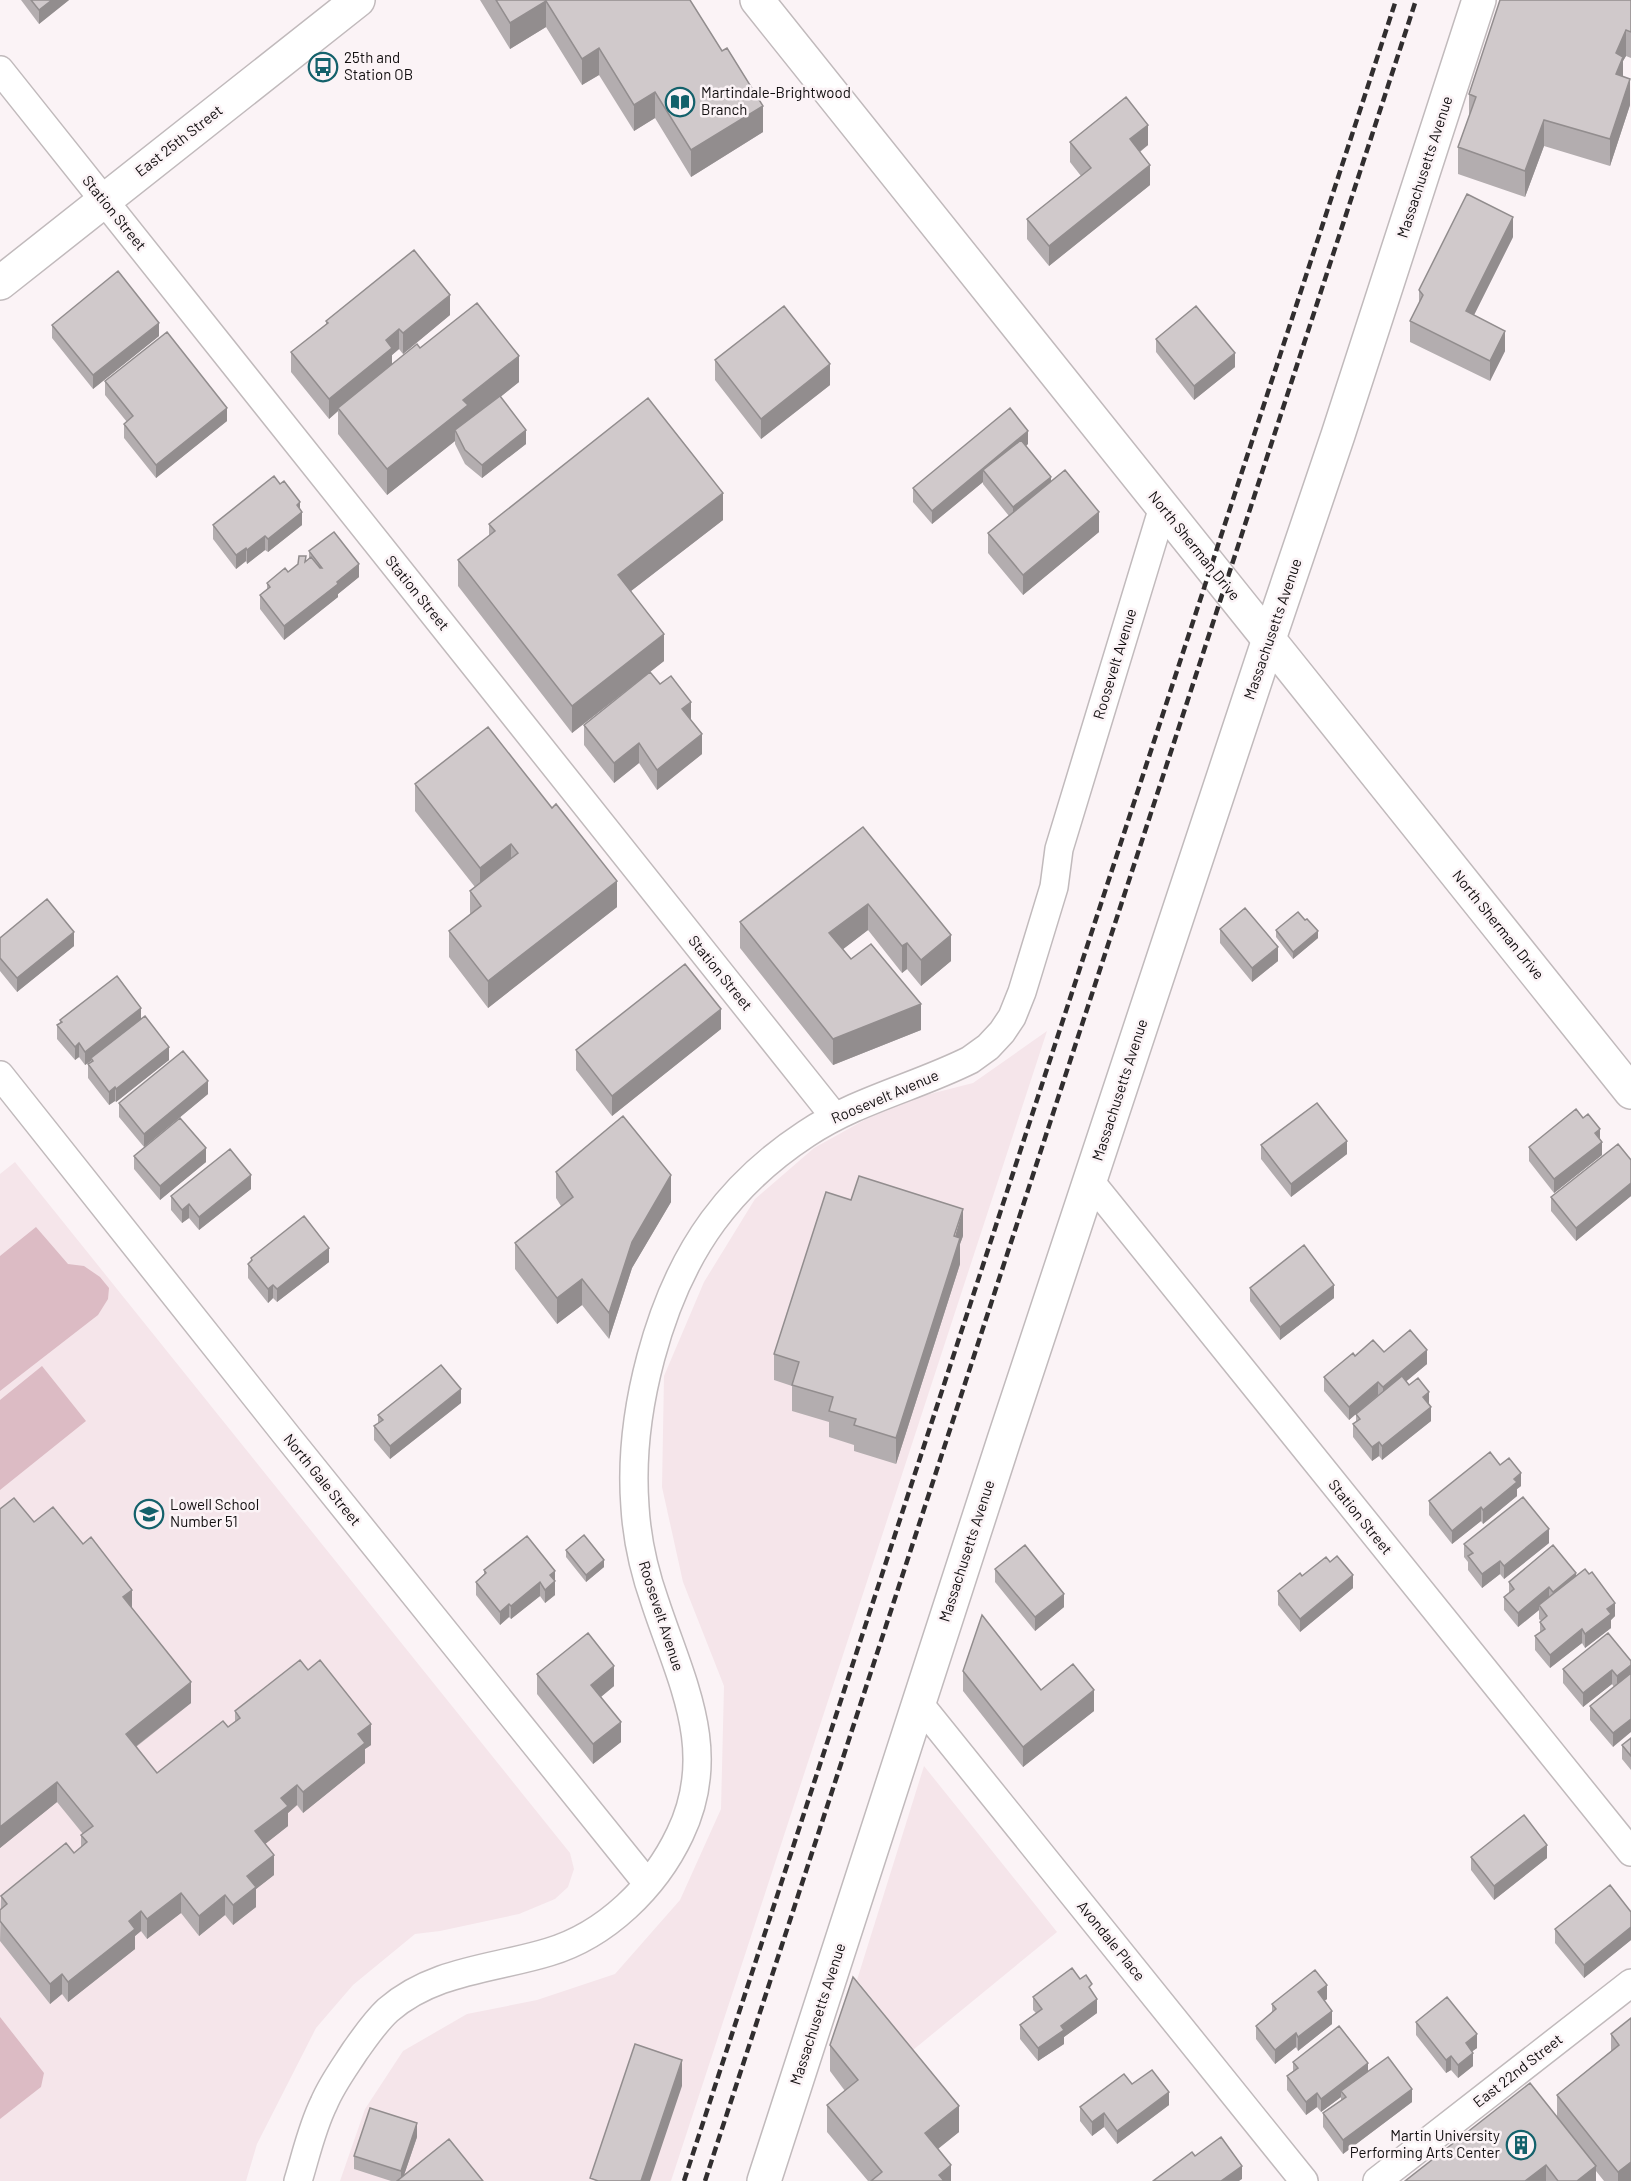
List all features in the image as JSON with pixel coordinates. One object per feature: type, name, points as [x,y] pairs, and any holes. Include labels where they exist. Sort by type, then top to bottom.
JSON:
[{"type":"street","name":"East 25th Street","points":[[0,283],[358,0]]},
{"type":"street","name":"North Sherman Drive","points":[[757,0],[1163,507],[1217,578],[1269,639],[1631,1092]]},
{"type":"street","name":"Massachusetts Avenue","points":[[765,2181],[918,1702],[1338,435],[1479,0]]},
{"type":"street","name":"Station Street","points":[[0,70],[834,1116]]},
{"type":"street","name":"Roosevelt Avenue","points":[[298,2181],[323,2105],[336,2080],[366,2036],[389,2010],[420,1988],[455,1974],[549,1952],[574,1943],[612,1920],[662,1864],[682,1831],[693,1796],[696,1762],[695,1723],[648,1581],[640,1551],[634,1504],[638,1417],[655,1342],[673,1294],[693,1253],[713,1221],[757,1173],[796,1141],[834,1116],[881,1095],[954,1068],[987,1047],[1002,1032],[1023,992],[1054,887],[1059,849],[1163,507]]},
{"type":"street","name":"North Gale Street","points":[[0,1075],[647,1883]]},
{"type":"street","name":"Station Street","points":[[1090,1181],[1631,1852]]},
{"type":"street","name":"Avondale Place","points":[[918,1702],[1305,2181]]},
{"type":"street","name":"East 22nd Street","points":[[1377,2181],[1631,1983]]},
{"type":"shaded area","points":[[1047,1031],[671,2181],[340,2181],[365,2109],[403,2051],[467,2014],[537,2000],[615,1974],[680,1900],[721,1809],[724,1686],[683,1582],[662,1487],[664,1376],[704,1282],[755,1199],[814,1148],[895,1103],[973,1083]]},
{"type":"shaded area","name":"Lowell School Number 51","points":[[15,1162],[570,1853],[574,1869],[568,1887],[555,1899],[519,1914],[415,1934],[353,1985],[316,2028],[257,2144],[246,2181],[0,2181],[0,1174]]},
{"type":"shaded area","points":[[36,1227],[68,1264],[84,1266],[100,1277],[109,1288],[108,1299],[98,1315],[0,1391],[0,1256]]},
{"type":"shaded area","points":[[42,1366],[86,1421],[0,1490],[0,1400]]},
{"type":"shaded area","points":[[924,1766],[1057,1932],[913,2050],[857,1980]]},
{"type":"shaded area","points":[[0,2017],[44,2073],[41,2087],[0,2119]]},
{"type":"building","points":[[31,0],[52,0],[39,10]]},
{"type":"building","name":"Martindale-Brightwood Branch","points":[[496,0],[690,0],[722,51],[727,48],[763,106],[691,150],[655,92],[634,105],[599,48],[582,59],[546,1],[510,23]]},
{"type":"building","points":[[1500,0],[1631,0],[1631,32],[1626,30],[1616,53],[1623,57],[1616,74],[1630,79],[1610,139],[1544,120],[1525,171],[1458,147],[1476,97],[1469,94]]},
{"type":"building","points":[[1126,97],[1148,125],[1130,139],[1150,165],[1049,246],[1027,219],[1091,168],[1070,142]]},
{"type":"building","points":[[1467,194],[1513,217],[1466,311],[1505,331],[1490,361],[1410,321],[1423,295],[1419,290]]},
{"type":"building","points":[[414,250],[450,295],[403,333],[399,329],[386,340],[392,348],[329,399],[291,352]]},
{"type":"building","points":[[118,271],[159,323],[93,375],[52,325]]},
{"type":"building","points":[[477,303],[519,356],[463,400],[468,405],[387,469],[338,408],[417,344],[420,348]]},
{"type":"building","points":[[784,306],[830,364],[761,419],[715,360]]},
{"type":"building","points":[[1196,306],[1235,353],[1194,386],[1156,339]]},
{"type":"building","points":[[167,332],[227,408],[156,465],[124,424],[133,416],[105,381]]},
{"type":"building","points":[[500,396],[526,430],[482,465],[465,450],[455,430]]},
{"type":"building","points":[[648,398],[723,493],[618,575],[664,634],[572,706],[458,560],[495,531],[489,524]]},
{"type":"building","points":[[1010,408],[1028,431],[932,511],[913,488]]},
{"type":"building","points":[[1021,440],[1051,477],[1013,507],[983,470]]},
{"type":"building","points":[[1065,470],[1099,512],[1023,575],[988,533]]},
{"type":"building","points":[[274,476],[280,484],[284,481],[300,502],[297,505],[302,512],[268,539],[265,536],[247,550],[246,548],[236,555],[213,525]]},
{"type":"building","points":[[334,532],[359,564],[337,582],[338,584],[284,626],[260,595],[270,587],[267,583],[285,568],[288,572],[298,564],[299,556],[306,556],[305,562],[311,557],[322,568],[309,551]]},
{"type":"building","points":[[650,672],[660,684],[671,676],[691,702],[682,709],[702,734],[657,770],[639,743],[614,763],[584,725]]},
{"type":"building","points":[[488,727],[552,808],[556,804],[617,881],[488,981],[449,931],[481,906],[470,891],[518,853],[511,844],[480,868],[415,784]]},
{"type":"building","points":[[863,827],[951,935],[921,960],[907,943],[902,946],[868,904],[829,933],[851,959],[871,944],[921,1004],[833,1039],[740,922]]},
{"type":"building","points":[[47,899],[74,932],[17,978],[0,958],[0,938]]},
{"type":"building","points":[[1245,908],[1278,947],[1252,968],[1220,929]]},
{"type":"building","points":[[1298,912],[1318,931],[1293,952],[1276,930]]},
{"type":"building","points":[[685,964],[721,1009],[612,1096],[576,1050]]},
{"type":"building","points":[[117,976],[141,1008],[85,1052],[79,1043],[75,1047],[57,1025],[62,1022],[60,1020]]},
{"type":"building","points":[[145,1016],[169,1047],[116,1089],[115,1087],[109,1092],[88,1064],[93,1061],[91,1058]]},
{"type":"building","points":[[183,1051],[208,1081],[144,1134],[119,1103]]},
{"type":"building","points":[[1317,1103],[1347,1141],[1291,1184],[1261,1145]]},
{"type":"building","points":[[1576,1109],[1583,1118],[1588,1114],[1600,1129],[1595,1133],[1602,1142],[1554,1179],[1529,1147]]},
{"type":"building","points":[[623,1116],[671,1175],[632,1242],[609,1313],[582,1279],[557,1298],[515,1243],[573,1197],[556,1172]]},
{"type":"building","points":[[180,1118],[206,1148],[160,1186],[134,1156]]},
{"type":"building","points":[[1618,1144],[1631,1160],[1631,1183],[1576,1228],[1551,1197]]},
{"type":"building","points":[[230,1149],[251,1175],[199,1217],[189,1204],[182,1210],[171,1196]]},
{"type":"building","points":[[859,1176],[963,1209],[954,1236],[960,1238],[896,1438],[854,1425],[856,1419],[829,1411],[833,1397],[792,1385],[799,1362],[774,1354],[826,1192],[851,1200]]},
{"type":"building","points":[[304,1216],[329,1248],[277,1289],[273,1285],[268,1289],[248,1264],[251,1258]]},
{"type":"building","points":[[1304,1245],[1334,1285],[1280,1327],[1250,1288]]},
{"type":"building","points":[[1410,1330],[1427,1350],[1383,1387],[1378,1382],[1349,1407],[1324,1377],[1353,1353],[1355,1356],[1373,1340],[1384,1352]]},
{"type":"building","points":[[441,1365],[461,1389],[390,1446],[374,1426],[383,1420],[378,1415]]},
{"type":"building","points":[[1402,1376],[1409,1385],[1418,1378],[1429,1392],[1423,1397],[1431,1407],[1382,1446],[1379,1442],[1372,1447],[1353,1424],[1360,1419],[1356,1414]]},
{"type":"building","points":[[1490,1452],[1500,1465],[1509,1458],[1521,1473],[1514,1479],[1517,1482],[1483,1510],[1481,1507],[1452,1531],[1429,1501]]},
{"type":"building","points":[[1523,1497],[1549,1529],[1504,1566],[1500,1561],[1482,1574],[1468,1556],[1473,1553],[1464,1544]]},
{"type":"building","points":[[14,1498],[34,1522],[53,1507],[83,1544],[91,1537],[132,1590],[123,1597],[191,1682],[126,1734],[157,1773],[223,1721],[228,1727],[240,1718],[235,1711],[300,1660],[308,1670],[320,1660],[371,1724],[358,1734],[365,1743],[303,1792],[297,1785],[281,1798],[288,1806],[255,1831],[274,1855],[247,1876],[256,1887],[233,1905],[225,1895],[199,1916],[181,1893],[147,1919],[141,1911],[129,1921],[135,1929],[68,1982],[62,1974],[50,1984],[0,1921],[0,1910],[7,1904],[1,1896],[66,1843],[74,1853],[87,1842],[81,1835],[93,1826],[57,1782],[0,1827],[0,1509]]},
{"type":"building","points":[[584,1535],[604,1560],[586,1575],[566,1550]]},
{"type":"building","points":[[527,1536],[555,1571],[550,1575],[555,1581],[545,1590],[540,1582],[500,1612],[476,1582],[486,1573],[484,1570]]},
{"type":"building","points":[[1025,1545],[1064,1594],[1035,1617],[995,1569]]},
{"type":"building","points":[[1553,1545],[1576,1573],[1553,1592],[1549,1587],[1518,1613],[1504,1597],[1514,1589],[1509,1582]]},
{"type":"building","points":[[1337,1556],[1353,1575],[1300,1619],[1278,1591],[1300,1573],[1302,1576],[1326,1557],[1330,1562]]},
{"type":"building","points":[[1585,1569],[1589,1574],[1592,1572],[1615,1603],[1607,1609],[1611,1614],[1585,1634],[1582,1629],[1550,1655],[1535,1636],[1545,1629],[1540,1622],[1547,1616],[1539,1605]]},
{"type":"building","points":[[982,1615],[1041,1690],[1073,1664],[1094,1690],[1023,1747],[963,1671]]},
{"type":"building","points":[[588,1633],[614,1666],[591,1685],[621,1722],[593,1744],[537,1674]]},
{"type":"building","points":[[1608,1633],[1631,1661],[1631,1665],[1617,1676],[1612,1670],[1583,1693],[1563,1669]]},
{"type":"building","points":[[1631,1673],[1631,1719],[1613,1733],[1590,1706]]},
{"type":"building","points":[[1631,1738],[1631,1756],[1622,1745]]},
{"type":"building","points":[[1524,1815],[1547,1845],[1494,1886],[1471,1857]]},
{"type":"building","points":[[1610,1885],[1631,1912],[1631,1927],[1584,1965],[1555,1929]]},
{"type":"building","points":[[1072,1968],[1080,1979],[1086,1975],[1092,1984],[1089,1987],[1097,1999],[1061,2026],[1064,2030],[1038,2048],[1020,2025],[1042,2009],[1033,1997]]},
{"type":"building","points":[[1315,1970],[1327,1985],[1318,1992],[1332,2011],[1298,2037],[1296,2033],[1275,2050],[1256,2026],[1276,2009],[1272,2004]]},
{"type":"building","points":[[853,1977],[959,2106],[925,2133],[951,2165],[939,2175],[944,2181],[871,2181],[882,2172],[827,2105],[858,2080],[830,2045]]},
{"type":"building","points":[[1447,1997],[1477,2034],[1466,2043],[1473,2053],[1458,2065],[1451,2056],[1446,2060],[1416,2022]]},
{"type":"building","points":[[1631,2018],[1631,2162],[1618,2172],[1557,2095],[1619,2045],[1611,2034]]},
{"type":"building","points":[[1339,2026],[1368,2063],[1321,2099],[1317,2093],[1306,2102],[1287,2076],[1298,2068],[1293,2062]]},
{"type":"building","points":[[635,2044],[682,2060],[641,2181],[598,2181],[590,2178]]},
{"type":"building","points":[[1388,2057],[1412,2089],[1343,2140],[1323,2113],[1346,2097],[1341,2091]]},
{"type":"building","points":[[1152,2070],[1169,2092],[1117,2131],[1104,2113],[1092,2122],[1080,2107],[1124,2074],[1132,2084]]},
{"type":"building","points":[[1530,2083],[1596,2166],[1577,2181],[1558,2181],[1546,2165],[1525,2181],[1405,2181]]},
{"type":"building","points":[[370,2108],[417,2123],[401,2171],[354,2156]]},
{"type":"building","points":[[1221,2137],[1242,2166],[1221,2181],[1153,2181],[1192,2152],[1195,2156]]},
{"type":"building","points":[[449,2139],[483,2181],[397,2181]]},
{"type":"railway","points":[[684,2181],[1396,0]]},
{"type":"railway","points":[[705,2181],[1416,0]]},
{"type":"place","name":"25th and Station OB","points":[[323,67]]},
{"type":"place","name":"Martindale-Brightwood Branch","points":[[680,102]]},
{"type":"place","name":"Lowell School Number 51","points":[[149,1514]]},
{"type":"place","name":"Martin University Performing Arts Center","points":[[1521,2145]]}]
